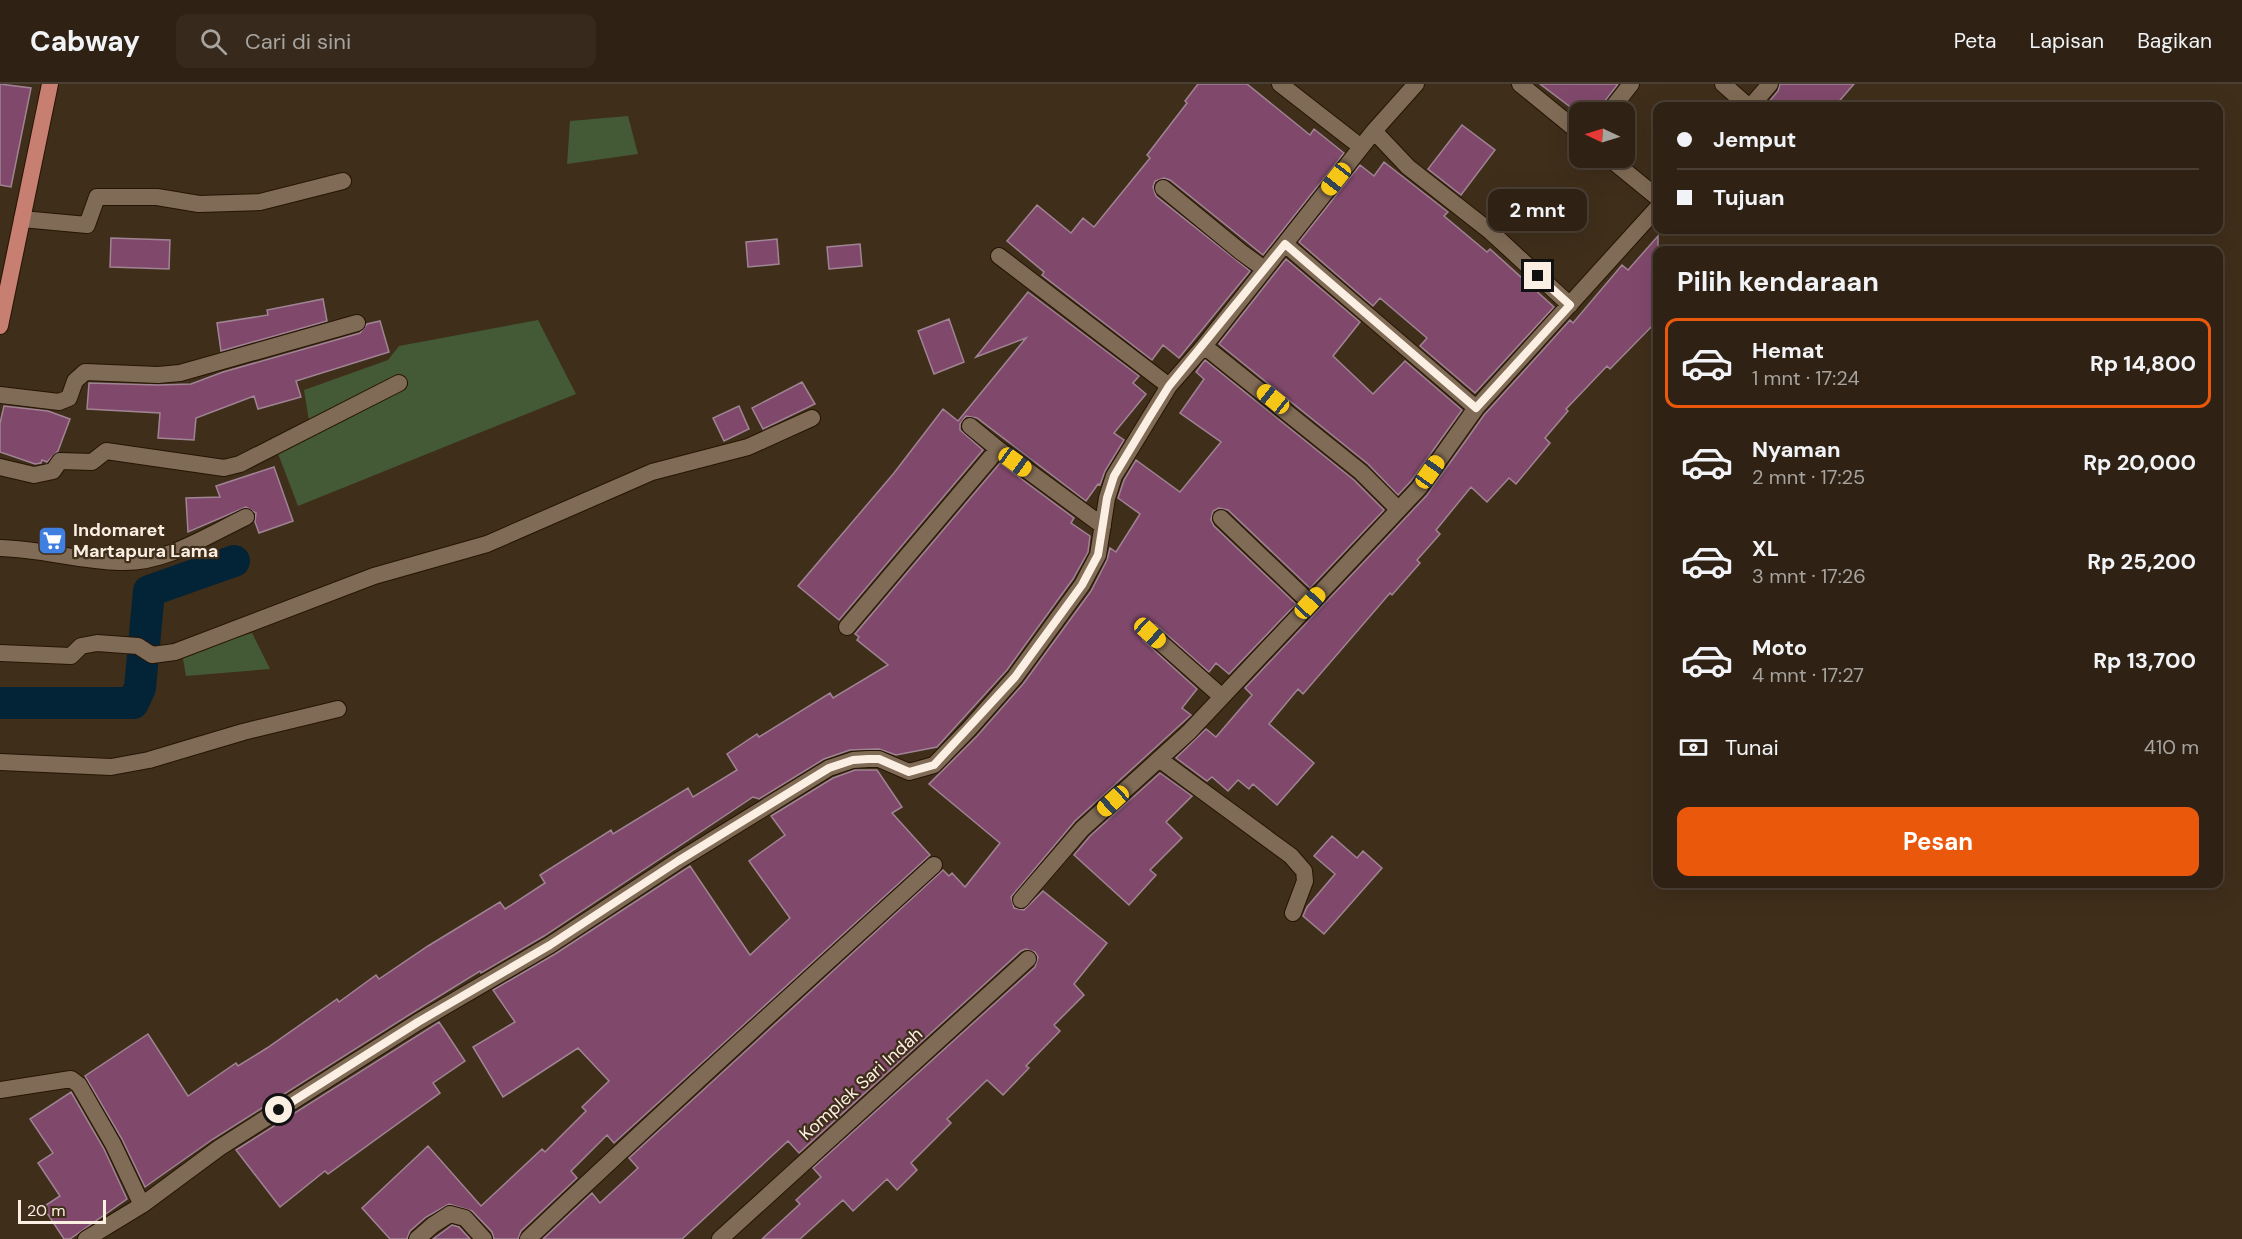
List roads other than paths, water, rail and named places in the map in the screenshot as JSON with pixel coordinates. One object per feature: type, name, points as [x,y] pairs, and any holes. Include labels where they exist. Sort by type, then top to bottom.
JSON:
[{"type":"main road","points":[[0,326],[50,84]]},
{"type":"street","points":[[1280,84],[1361,147]]},
{"type":"street","points":[[86,1239],[142,1205],[219,1148],[408,1029],[550,945],[678,861],[829,768],[853,760],[868,759],[879,759],[909,772],[934,765],[1015,677],[1082,585],[1098,555],[1107,498],[1114,476],[1169,386],[1204,346],[1263,268],[1285,244],[1374,131],[1416,84]]},
{"type":"street","points":[[1520,84],[1569,124]]},
{"type":"street","points":[[1616,102],[1630,84]]},
{"type":"street","points":[[1722,84],[1745,102]]},
{"type":"street","points":[[1754,102],[1770,84]]},
{"type":"street","points":[[1374,131],[1408,166],[1491,232],[1570,305]]},
{"type":"street","points":[[1621,168],[1653,194]]},
{"type":"street","points":[[22,219],[87,225],[97,197],[157,197],[199,204],[260,202],[343,181]]},
{"type":"street","points":[[1163,188],[1240,252],[1263,268]]},
{"type":"street","points":[[1022,900],[1082,829],[1159,759],[1222,697],[1419,488],[1476,408],[1653,213]]},
{"type":"street","points":[[1285,244],[1476,408]]},
{"type":"street","points":[[999,256],[1169,386]]},
{"type":"street","points":[[0,395],[59,402],[69,398],[75,381],[85,372],[158,375],[180,373],[357,323]]},
{"type":"street","points":[[1204,346],[1361,472],[1398,509]]},
{"type":"street","points":[[0,467],[34,475],[53,471],[60,460],[92,462],[106,451],[224,468],[240,464],[399,383]]},
{"type":"street","points":[[0,653],[71,656],[81,646],[97,643],[175,652],[374,576],[487,543],[652,472],[748,447],[812,418]]},
{"type":"street","points":[[970,426],[1103,526]]},
{"type":"street","points":[[847,627],[998,449]]},
{"type":"street","points":[[0,548],[28,549],[82,558],[129,561],[170,553],[246,517]]},
{"type":"street","points":[[1221,518],[1310,603]]},
{"type":"street","points":[[1150,633],[1222,697]]},
{"type":"street","points":[[0,762],[111,767],[149,760],[243,732],[338,709]]},
{"type":"street","points":[[1159,759],[1291,856],[1304,871],[1305,881],[1293,913]]},
{"type":"street","points":[[528,1239],[708,1069],[934,865]]},
{"type":"street","name":"Komplek Sari Indah","points":[[720,1239],[1028,959]]},
{"type":"street","points":[[0,1090],[71,1079],[79,1085],[113,1144],[142,1205]]},
{"type":"street","points":[[417,1239],[450,1214],[465,1218],[484,1239]]},
{"type":"waterway","points":[[0,703],[133,703],[140,688],[149,591],[234,561]]},
{"type":"place","name":"Indomaret Martapura Lama","points":[[52,540]]}]
